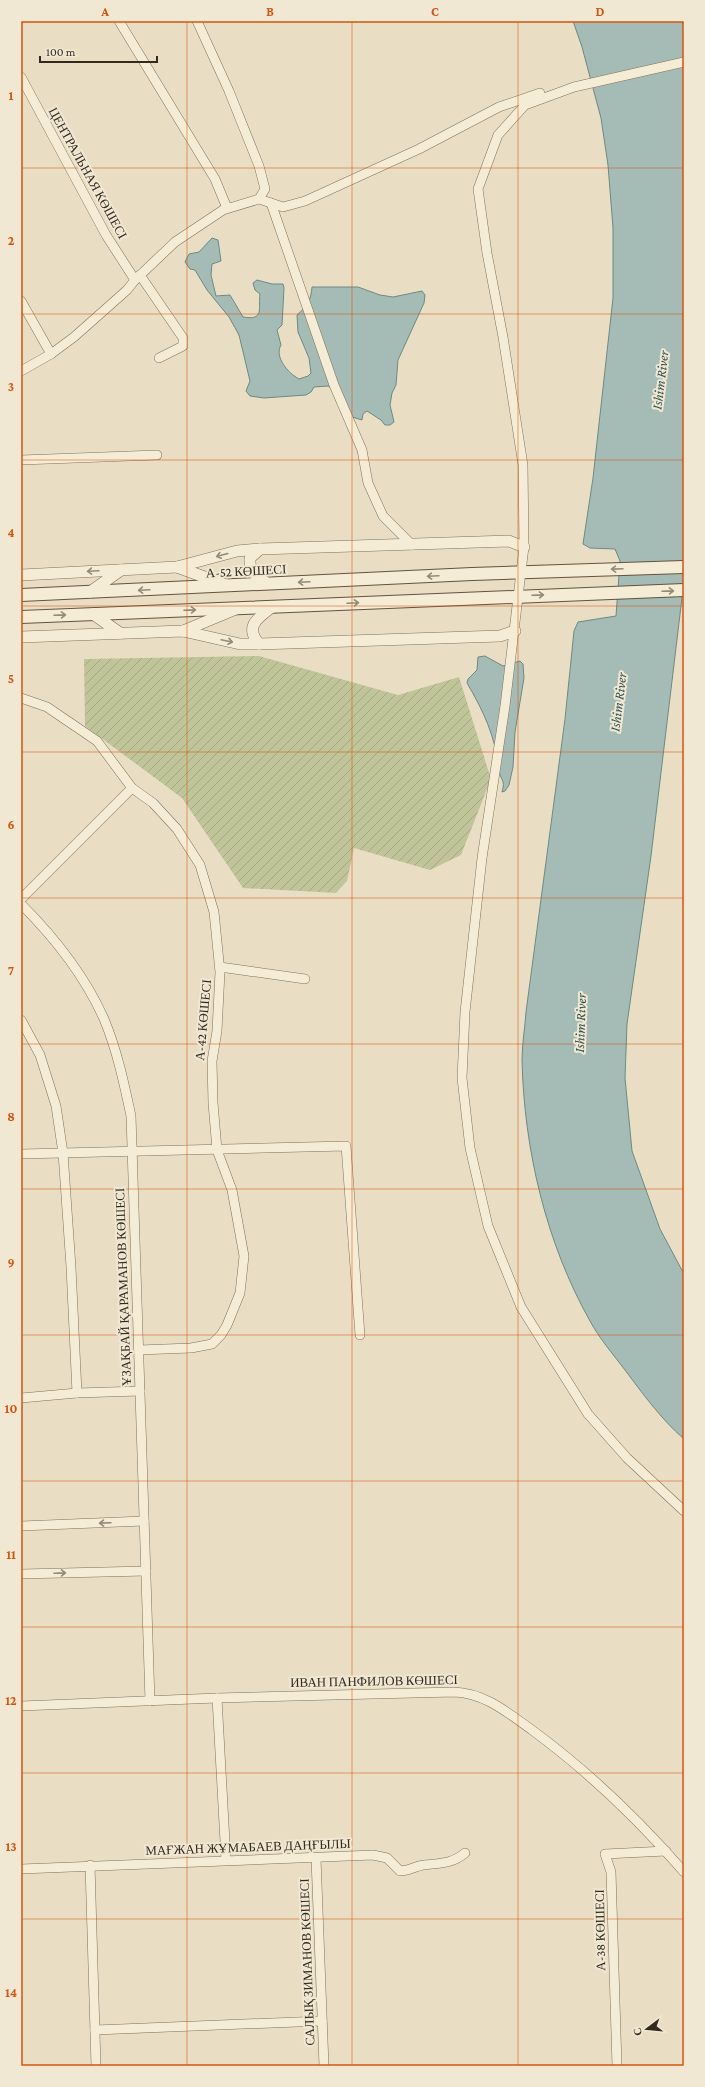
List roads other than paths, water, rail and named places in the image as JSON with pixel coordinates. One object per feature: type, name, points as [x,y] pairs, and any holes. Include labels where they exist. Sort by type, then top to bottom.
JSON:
[{"type":"main road","name":"А-52 КӨШЕСІ","points":[[21,595],[472,574],[684,567]]},
{"type":"main road","points":[[21,616],[684,590]]},
{"type":"street","points":[[119,21],[215,179],[227,208]]},
{"type":"street","points":[[197,21],[229,91],[259,166],[265,190],[259,199]]},
{"type":"street","points":[[684,62],[582,85],[525,105],[498,134],[478,189],[486,253],[503,337],[523,465],[524,547],[515,631],[482,858],[465,1012],[462,1078],[470,1148],[488,1226],[521,1307],[588,1414],[627,1458],[684,1511]]},
{"type":"street","name":"ЦЕНТРАЛЬНАЯ КӨШЕСІ","points":[[21,77],[106,235],[183,338],[183,346],[159,358]]},
{"type":"street","points":[[21,371],[51,354],[74,337],[127,290],[137,278],[175,242],[227,208],[259,199],[283,207],[305,201],[419,149],[499,107],[540,92]]},
{"type":"street","points":[[271,203],[334,385],[362,450],[368,484],[383,516],[412,544]]},
{"type":"street","points":[[21,301],[51,354]]},
{"type":"street","points":[[21,460],[157,455]]},
{"type":"street","points":[[21,575],[177,567],[237,551],[260,549],[510,541],[524,547]]},
{"type":"street","points":[[260,549],[250,558],[250,567],[255,575],[267,583]]},
{"type":"street","points":[[177,567],[229,586]]},
{"type":"street","points":[[90,592],[121,570]]},
{"type":"street","points":[[259,644],[254,638],[252,628],[256,620],[272,607]]},
{"type":"street","points":[[183,631],[239,608]]},
{"type":"street","points":[[94,614],[120,633]]},
{"type":"street","points":[[21,637],[183,631],[240,644],[259,644],[500,636],[515,631]]},
{"type":"street","name":"А-42 КӨШЕСІ","points":[[21,698],[47,707],[97,741],[132,788],[153,803],[177,829],[200,864],[214,912],[220,967],[217,1031],[212,1061],[217,1150],[232,1190],[244,1256],[240,1293],[227,1325],[221,1335],[212,1344],[191,1348],[139,1350]]},
{"type":"street","points":[[21,899],[132,788]]},
{"type":"street","name":"ҰЗАҚБАЙ ҚАРАМАНОВ КӨШЕСІ","points":[[21,904],[40,923],[77,970],[104,1019],[121,1070],[130,1108],[150,1701]]},
{"type":"street","points":[[220,967],[305,979]]},
{"type":"street","points":[[21,1020],[40,1055],[56,1106],[63,1153],[71,1267],[77,1393]]},
{"type":"street","points":[[21,1154],[131,1150],[217,1150],[346,1146],[360,1335]]},
{"type":"street","points":[[21,1398],[77,1393],[140,1391]]},
{"type":"street","points":[[21,1526],[144,1522]]},
{"type":"street","points":[[21,1574],[146,1571]]},
{"type":"street","name":"ИВАН ПАНФИЛОВ КӨШЕСІ","points":[[21,1706],[217,1698],[454,1692],[478,1695],[522,1723],[590,1775],[626,1809],[684,1872]]},
{"type":"street","points":[[217,1698],[226,1860]]},
{"type":"street","name":"А-38 КӨШЕСІ","points":[[616,2066],[612,1872],[605,1854],[666,1851]]},
{"type":"street","name":"МАҒЖАН ЖҰМАБАЕВ ДАҢҒЫЛЫ","points":[[21,1869],[90,1865],[373,1855],[387,1858],[400,1871],[408,1871],[423,1865],[445,1863],[457,1860],[465,1853]]},
{"type":"street","name":"САЛЫҚ ЗИМАНОВ КӨШЕСІ","points":[[316,1858],[324,2066]]},
{"type":"street","points":[[90,1865],[96,2066]]},
{"type":"street","points":[[95,2030],[322,2021]]},
{"type":"water","name":"Ishim River","points":[[573,21],[682,21],[684,27],[684,581],[651,856],[627,1024],[625,1078],[632,1151],[660,1229],[684,1274],[684,1439],[653,1406],[606,1346],[575,1291],[561,1260],[540,1195],[527,1127],[524,1094],[522,1054],[526,1012],[565,719],[574,631],[578,622],[616,616],[620,561],[615,549],[590,548],[583,544],[593,478],[613,298],[613,228],[608,165],[601,118],[582,47]]},
{"type":"water","points":[[212,238],[218,240],[221,261],[212,264],[211,275],[216,296],[230,295],[243,317],[255,317],[259,312],[260,294],[255,290],[253,283],[257,280],[272,284],[283,284],[282,325],[277,330],[281,345],[279,355],[287,369],[299,379],[308,376],[311,373],[309,358],[298,332],[297,315],[308,303],[311,296],[312,287],[358,287],[380,295],[393,297],[422,291],[425,295],[424,303],[398,360],[396,385],[392,393],[390,405],[394,422],[390,425],[385,425],[381,420],[367,411],[363,414],[362,420],[349,416],[329,386],[314,387],[311,392],[306,395],[264,398],[250,396],[246,391],[250,381],[239,335],[229,317],[207,290],[195,270],[190,269],[185,262],[189,254],[199,252]]},
{"type":"water","points":[[485,656],[503,666],[520,661],[523,664],[524,678],[515,732],[513,767],[509,785],[505,791],[502,792],[503,782],[492,735],[484,714],[467,683],[468,679],[477,670],[478,657]]}]
